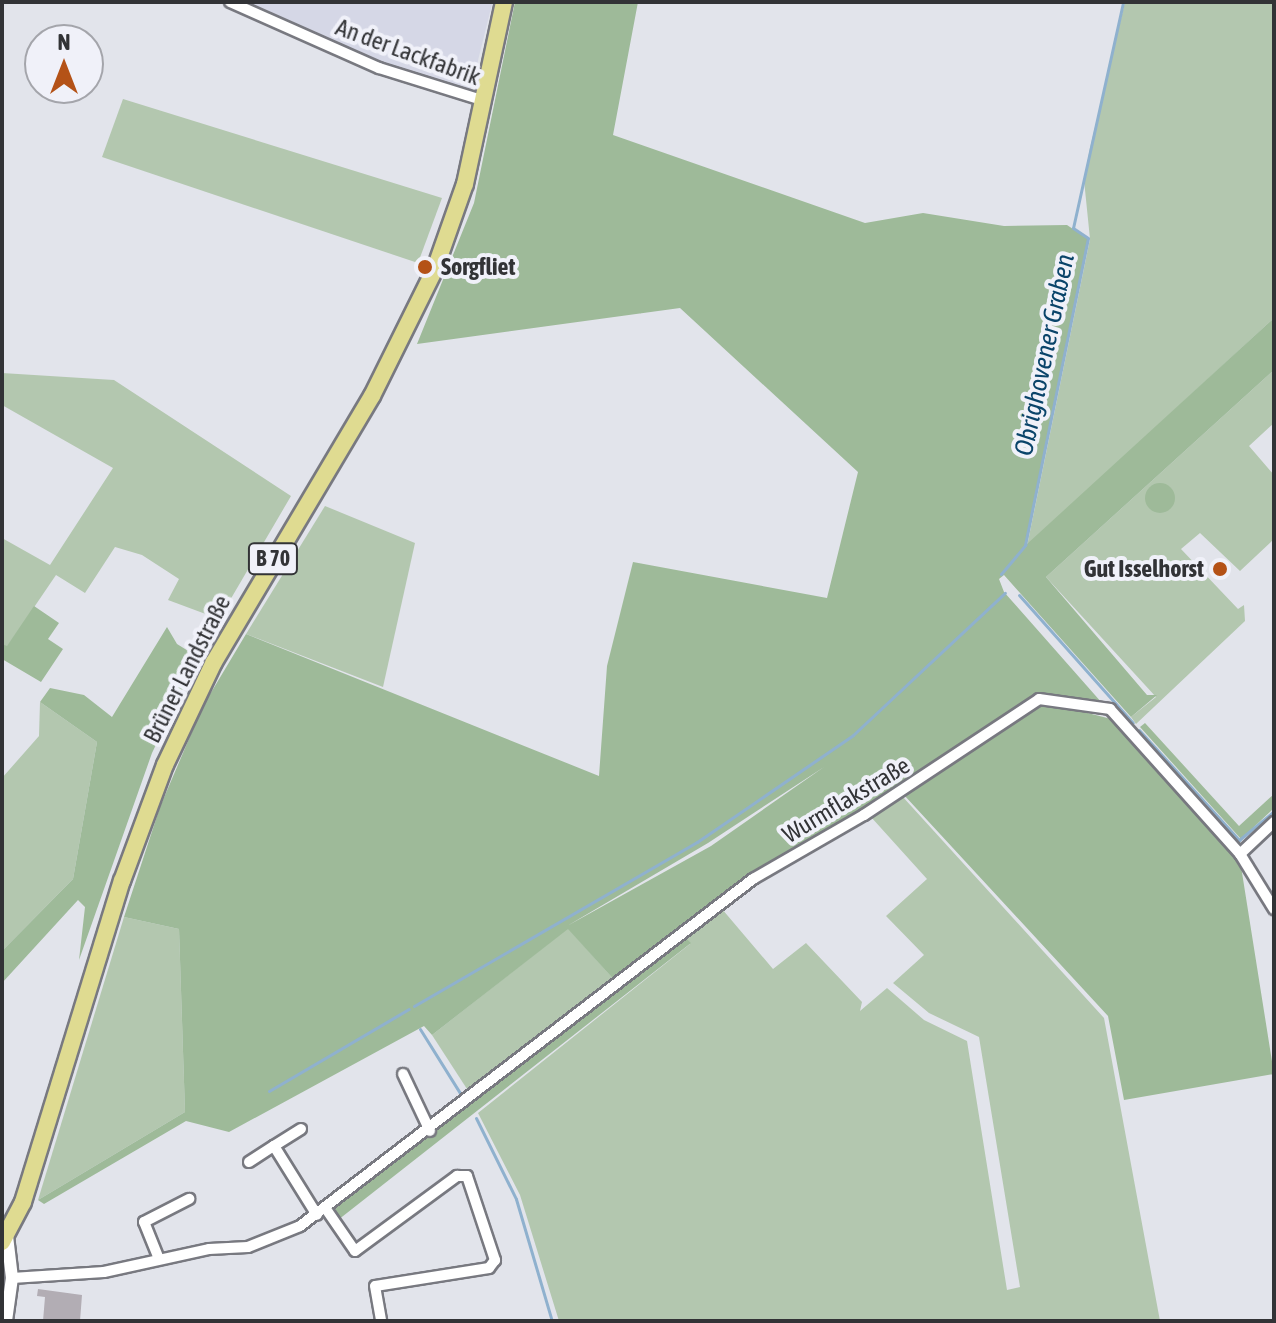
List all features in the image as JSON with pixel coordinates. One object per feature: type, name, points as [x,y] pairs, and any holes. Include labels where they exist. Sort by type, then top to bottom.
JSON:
[{"type":"main road","name":"Brüner Landstraße","points":[[5,1239],[165,765],[240,615],[413,319],[454,218],[485,101],[504,2]]},
{"type":"street","name":"An der Lackfabrik","points":[[230,2],[379,68],[485,101]]},
{"type":"street","name":"Wurmflakstraße","points":[[12,1278],[104,1272],[159,1259],[262,1244],[322,1212],[753,879],[864,815],[1039,699],[1110,709],[1240,854],[1274,909]]},
{"type":"street","points":[[1240,854],[1274,822]]},
{"type":"street","points":[[403,1074],[430,1131]]},
{"type":"street","points":[[249,1162],[301,1129]]},
{"type":"street","points":[[274,1146],[355,1251],[457,1176],[467,1176],[495,1260],[489,1268],[375,1286],[381,1321]]},
{"type":"street","points":[[159,1259],[144,1222],[189,1199]]},
{"type":"street","points":[[5,1239],[12,1278],[6,1321]]},
{"type":"street","points":[[2,1262],[12,1278]]},
{"type":"shaded area","points":[[242,2],[492,4],[470,93],[409,75]]},
{"type":"green space","points":[[515,2],[638,2],[613,135],[865,223],[923,213],[1004,226],[1067,225],[1088,239],[1027,544],[1274,318],[1274,370],[1046,577],[1147,695],[1157,695],[1131,717],[1004,575],[999,579],[1004,592],[1102,703],[1043,693],[854,817],[736,884],[679,932],[691,943],[338,1220],[335,1206],[472,1103],[467,1089],[617,983],[568,929],[432,1035],[424,1026],[229,1132],[186,1121],[44,1204],[38,1200],[185,1112],[179,929],[124,917],[160,807],[203,706],[246,634],[599,776],[607,666],[633,562],[827,598],[858,472],[680,308],[417,344],[474,203]],"holes":[[[824,767],[711,846],[567,926],[708,843]]]},
{"type":"green space","points":[[1125,2],[1274,2],[1274,318],[1027,546],[1090,239],[1084,180]]},
{"type":"green space","points":[[123,99],[442,198],[418,263],[102,157]]},
{"type":"green space","points":[[1274,370],[1274,423],[1249,446],[1274,475],[1274,539],[1240,571],[1200,533],[1181,549],[1238,609],[1244,605],[1245,621],[1136,724],[1131,717],[1156,697],[1046,577]]},
{"type":"green space","points":[[2,373],[114,380],[291,496],[219,619],[168,600],[179,579],[142,555],[115,547],[85,593],[56,575],[7,647],[2,644],[2,538],[50,565],[113,468],[2,405]]},
{"type":"green space","points":[[1160,483],[1171,487],[1175,498],[1171,509],[1160,513],[1149,509],[1145,498],[1149,487]]},
{"type":"green space","points":[[325,506],[415,543],[383,687],[246,634]]},
{"type":"green space","points":[[34,606],[59,623],[48,639],[63,649],[41,682],[2,659],[2,644],[7,646]]},
{"type":"green space","points":[[167,627],[177,644],[198,657],[152,753],[79,960],[85,907],[78,900],[2,983],[2,951],[73,879],[97,742],[40,702],[50,688],[84,695],[112,717]]},
{"type":"green space","points":[[40,702],[97,742],[73,879],[2,951],[2,778],[39,736]]},
{"type":"green space","points":[[1045,702],[1115,720],[1240,860],[1274,1074],[1124,1100],[1108,1016],[904,795]]},
{"type":"green space","points":[[1145,723],[1239,826],[1274,794],[1274,808],[1241,839],[1140,727]]},
{"type":"green space","points":[[902,796],[1104,1018],[1160,1321],[559,1321],[520,1195],[478,1113],[690,944],[685,939],[722,909],[773,969],[806,943],[862,1002],[860,1011],[887,988],[924,1020],[967,1041],[1007,1290],[1020,1287],[979,1037],[929,1013],[893,983],[924,955],[886,916],[927,879],[871,817]]},
{"type":"green space","points":[[124,917],[179,929],[185,1112],[38,1200]]},
{"type":"green space","points":[[568,928],[617,983],[467,1089],[432,1035]]},
{"type":"building","points":[[38,1289],[82,1295],[80,1321],[43,1321],[45,1297],[37,1296]]},
{"type":"waterway","name":"Obrighovener Graben","points":[[1001,574],[1025,545],[1088,238],[1073,228],[1123,2]]},
{"type":"waterway","points":[[414,1006],[697,842],[853,735],[1005,593]]},
{"type":"waterway","name":"Obrighovener Graben","points":[[1019,595],[1133,723]]},
{"type":"waterway","name":"Obrighovener Graben","points":[[1139,730],[1239,840],[1274,811]]},
{"type":"waterway","points":[[269,1091],[409,1009]]},
{"type":"waterway","points":[[420,1029],[460,1093]]},
{"type":"waterway","points":[[476,1118],[516,1199],[552,1321]]},
{"type":"place","name":"Sorgfliet","points":[[425,267]]},
{"type":"place","name":"Gut Isselhorst","points":[[1220,569]]}]
